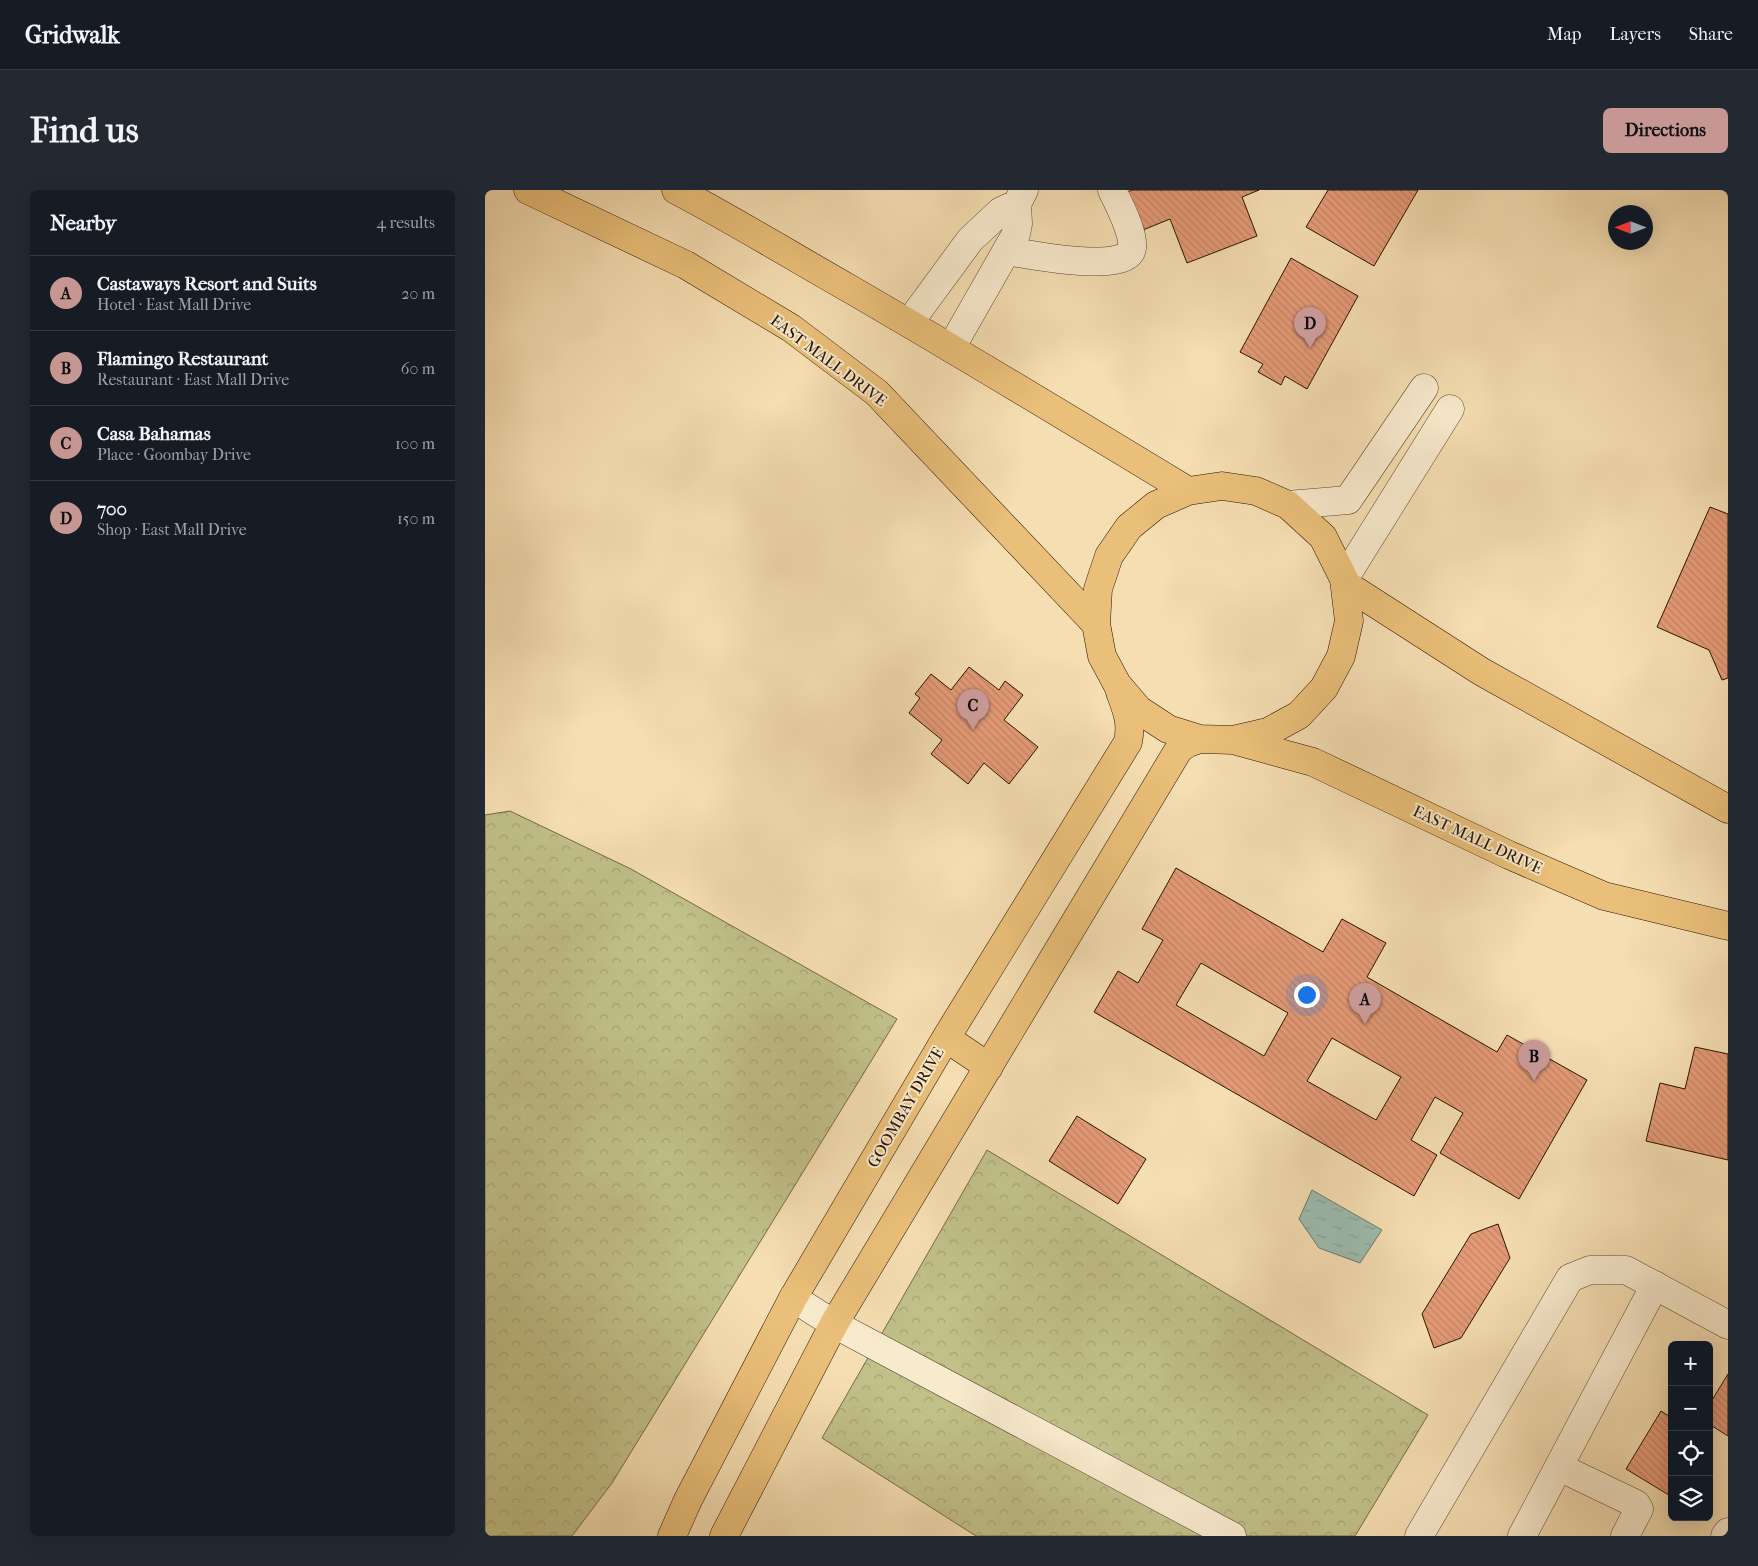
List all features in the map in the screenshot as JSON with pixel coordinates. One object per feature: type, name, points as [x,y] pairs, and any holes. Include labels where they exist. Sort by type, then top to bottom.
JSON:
[{"type":"main road","name":"EAST MALL DRIVE","points":[[528,190],[686,265],[791,328],[877,393],[1096,624]]},
{"type":"main road","points":[[676,190],[715,210],[909,323],[1188,491]]},
{"type":"main road","points":[[1222,486],[1256,491],[1288,505],[1323,537],[1345,582],[1349,621],[1341,656],[1324,688],[1299,714],[1268,732],[1233,740],[1200,739],[1168,728],[1139,710],[1117,684],[1103,656],[1096,624],[1098,589],[1109,556],[1129,527],[1156,505],[1188,491],[1222,486]]},
{"type":"main road","points":[[1345,582],[1482,672],[1728,809]]},
{"type":"main road","name":"GOOMBAY DRIVE","points":[[672,1536],[688,1500],[793,1298],[946,1038],[1128,742],[1131,731],[1130,719],[1117,684]]},
{"type":"main road","points":[[723,1536],[834,1324],[1179,750],[1188,743],[1200,739]]},
{"type":"main road","name":"EAST MALL DRIVE","points":[[1233,740],[1313,762],[1509,855],[1604,896],[1728,926]]},
{"type":"main road","points":[[946,1038],[989,1067]]},
{"type":"street","points":[[1007,251],[1067,261],[1121,259],[1129,255],[1132,250],[1132,238],[1112,190]]},
{"type":"street","points":[[909,323],[970,240],[1001,211],[1021,197]]},
{"type":"street","points":[[951,348],[1016,234],[1019,224],[1021,197]]},
{"type":"street","points":[[1288,505],[1348,500],[1424,388]]},
{"type":"street","points":[[1345,582],[1450,409]]},
{"type":"street","points":[[1419,1536],[1570,1278],[1590,1270],[1626,1270],[1728,1324]]},
{"type":"street","points":[[1523,1536],[1655,1285]]},
{"type":"street","points":[[793,1298],[834,1324],[1232,1536]]},
{"type":"street","points":[[1559,1467],[1636,1504],[1639,1509],[1625,1536]]},
{"type":"street","points":[[1725,1536],[1728,1532]]},
{"type":"green space","points":[[510,811],[631,869],[897,1019],[612,1483],[572,1536],[485,1536],[485,815]]},
{"type":"green space","points":[[987,1150],[1428,1415],[1355,1536],[976,1536],[822,1438]]},
{"type":"water","points":[[1312,1190],[1382,1230],[1360,1263],[1319,1248],[1299,1219]]},
{"type":"building","points":[[1132,190],[1259,190],[1242,197],[1257,236],[1187,263],[1170,219],[1133,234],[1118,196]]},
{"type":"building","points":[[1328,190],[1418,190],[1374,266],[1306,227]]},
{"type":"building","points":[[1291,258],[1358,296],[1307,389],[1285,376],[1281,385],[1258,372],[1263,364],[1240,352]]},
{"type":"building","points":[[1710,507],[1728,514],[1728,678],[1722,680],[1709,650],[1657,627]]},
{"type":"building","points":[[969,667],[999,690],[1005,681],[1023,695],[1004,720],[1038,747],[1009,784],[984,763],[968,784],[931,754],[942,740],[909,713],[920,698],[915,694],[931,674],[951,690]]},
{"type":"building","points":[[1176,868],[1323,952],[1342,919],[1386,943],[1367,977],[1497,1052],[1507,1035],[1587,1080],[1519,1199],[1440,1153],[1463,1113],[1435,1097],[1411,1140],[1437,1155],[1414,1196],[1094,1012],[1118,971],[1138,983],[1163,940],[1142,929]],"holes":[[[1201,963],[1288,1013],[1264,1056],[1176,1005]],[[1332,1038],[1401,1077],[1376,1120],[1307,1081]]]},
{"type":"building","points":[[1695,1047],[1728,1054],[1728,1160],[1646,1141],[1660,1083],[1685,1089]]},
{"type":"building","points":[[1077,1116],[1146,1159],[1118,1204],[1049,1161]]},
{"type":"building","points":[[1498,1224],[1510,1258],[1461,1338],[1434,1348],[1422,1314],[1471,1234]]},
{"type":"building","points":[[1728,1374],[1728,1436],[1713,1427],[1713,1398]]},
{"type":"building","points":[[1661,1411],[1668,1415],[1668,1495],[1626,1469]]},
{"type":"place","name":"700","points":[[1310,348]]},
{"type":"place","name":"Casa Bahamas","points":[[973,730]]},
{"type":"place","name":"Castaways Resort and Suits","points":[[1365,1024]]},
{"type":"place","name":"Flamingo Restaurant","points":[[1534,1081]]}]
